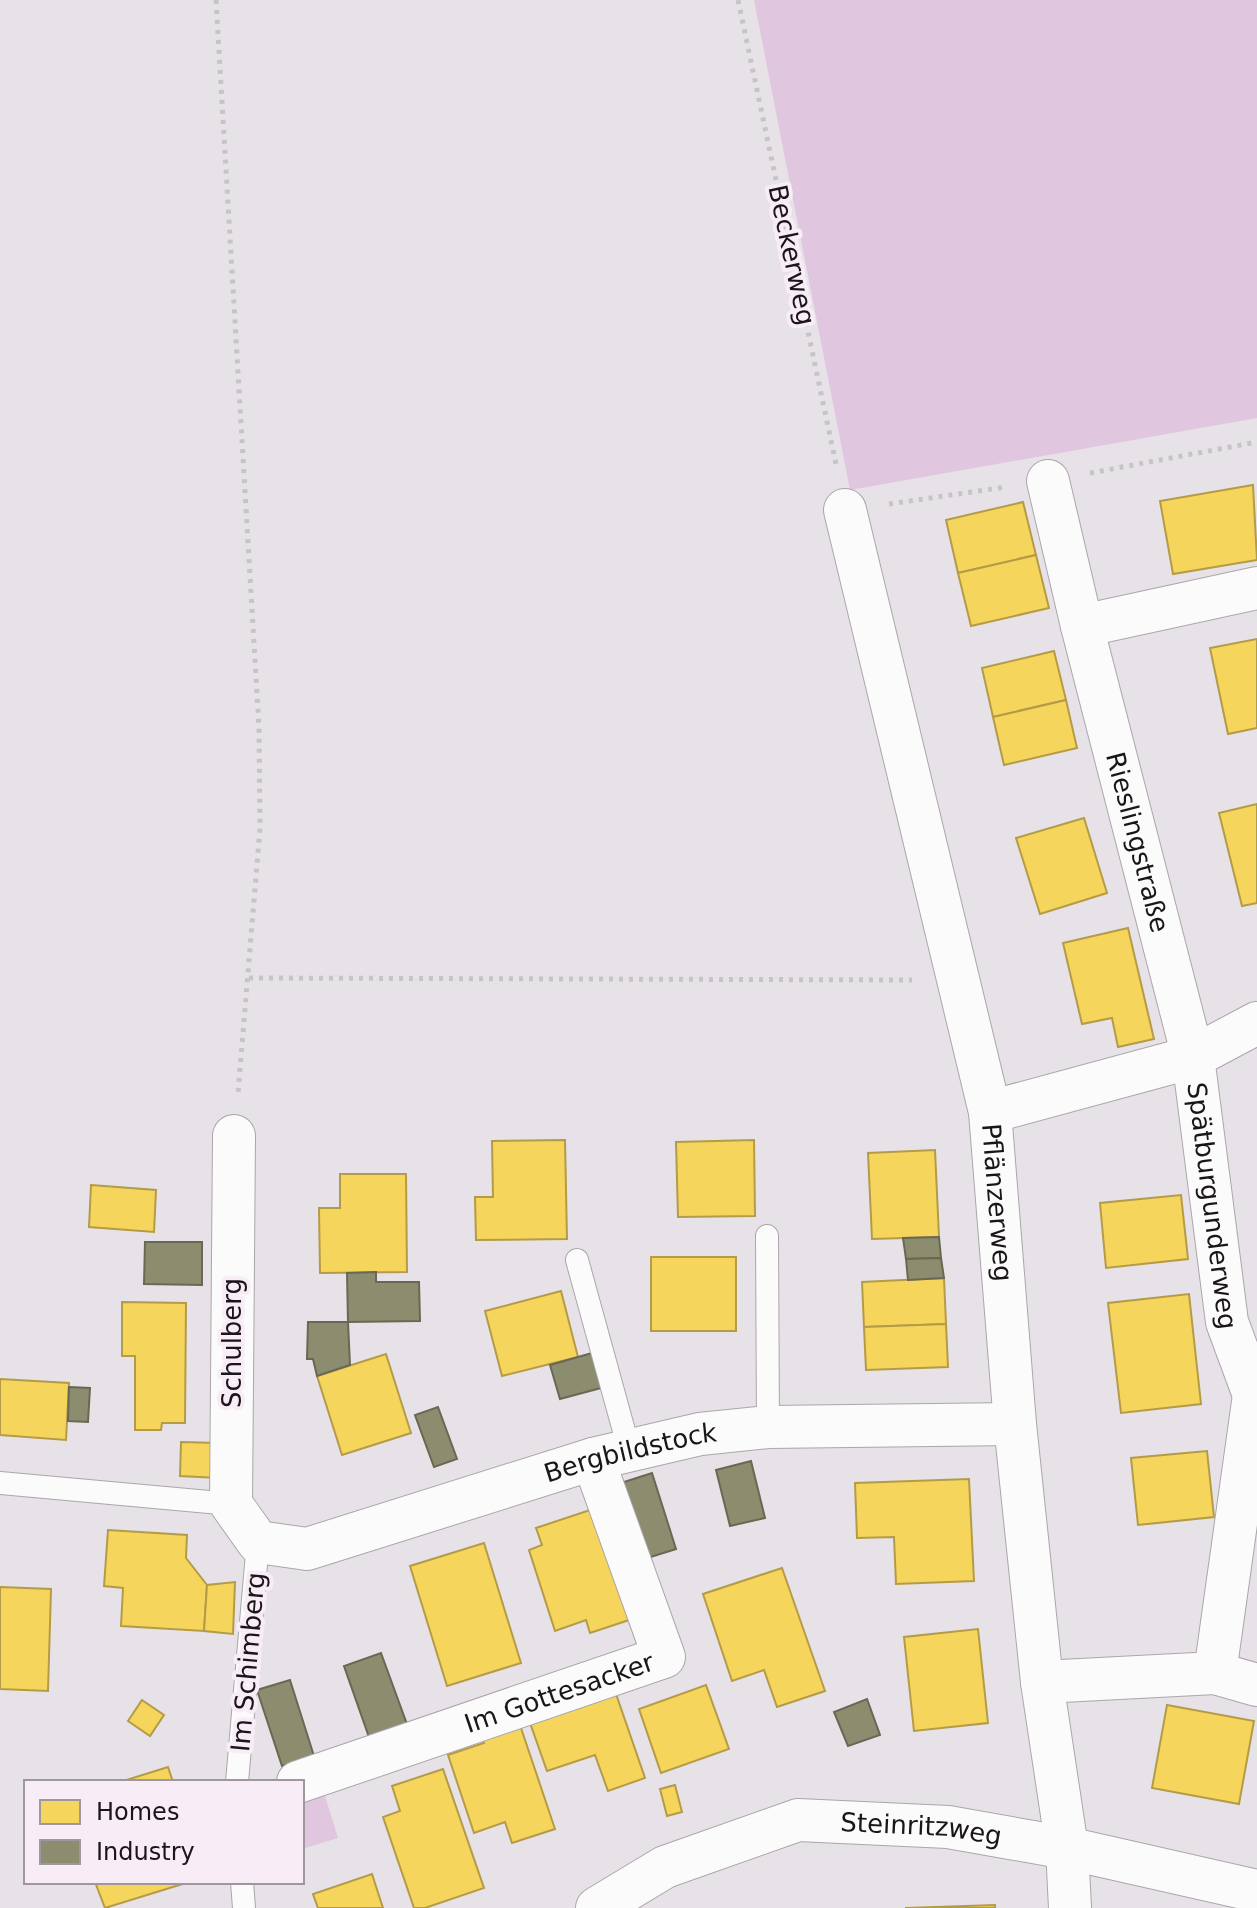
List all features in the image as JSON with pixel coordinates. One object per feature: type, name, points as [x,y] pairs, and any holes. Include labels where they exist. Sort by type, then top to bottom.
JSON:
[{"type":"street","name":"Rieslingstraße","points":[[1048,481],[1082,626],[1193,1057]]},
{"type":"street","name":"Pflänzerweg","points":[[845,510],[990,1112],[1015,1424],[1042,1682],[1067,1848],[1070,1908]]},
{"type":"street","points":[[1082,626],[1257,588]]},
{"type":"street","points":[[990,1112],[1193,1057],[1257,1023]]},
{"type":"street","name":"Spätburgunderweg","points":[[1193,1057],[1227,1322],[1255,1395]]},
{"type":"street","name":"Schulberg","points":[[231,1504],[234,1136]]},
{"type":"street","points":[[1215,1673],[1255,1395]]},
{"type":"street","name":"Bergbildstock","points":[[258,1542],[307,1549],[611,1454],[700,1434],[768,1427],[1015,1424]]},
{"type":"street","name":"Im Gottesacker","points":[[304,1780],[664,1657],[611,1454]]},
{"type":"street","points":[[231,1504],[258,1542]]},
{"type":"street","points":[[1042,1682],[1215,1673],[1257,1685]]},
{"type":"street","name":"Steinritzweg","points":[[597,1908],[665,1867],[798,1820],[948,1827],[1067,1848],[1257,1891]]},
{"type":"lane","points":[[767,1236],[768,1427]]},
{"type":"lane","points":[[577,1260],[611,1454]]},
{"type":"lane","points":[[0,1483],[231,1504]]},
{"type":"lane","name":"Im Schimberg","points":[[237,1780],[258,1542]]},
{"type":"lane","points":[[242,1884],[244,1908]]},
{"type":"path","points":[[216,0],[259,728],[260,828],[234,1136]]},
{"type":"path","name":"Beckerweg","points":[[738,0],[845,510]]},
{"type":"path","points":[[249,978],[917,980],[954,969]]},
{"type":"shaded area","points":[[754,0],[1257,0],[1257,418],[850,490]]},
{"type":"shaded area","points":[[321,1783],[338,1838],[304,1848],[304,1788]]},
{"type":"building: Homes","points":[[1253,485],[1257,560],[1173,574],[1160,501]]},
{"type":"building: Homes","points":[[1023,502],[1036,555],[958,573],[946,520]]},
{"type":"building: Homes","points":[[1036,555],[1049,608],[971,626],[958,573]]},
{"type":"building: Homes","points":[[1257,639],[1257,728],[1228,734],[1210,648]]},
{"type":"building: Homes","points":[[1054,651],[1066,700],[993,717],[982,668]]},
{"type":"building: Homes","points":[[1066,700],[1077,748],[1004,765],[993,717]]},
{"type":"building: Homes","points":[[1257,804],[1257,903],[1242,906],[1219,813]]},
{"type":"building: Homes","points":[[1084,818],[1107,893],[1040,914],[1016,838]]},
{"type":"building: Homes","points":[[1128,928],[1154,1039],[1118,1047],[1112,1018],[1082,1024],[1063,943]]},
{"type":"building: Homes","points":[[565,1140],[567,1239],[476,1240],[475,1197],[493,1197],[492,1141]]},
{"type":"building: Homes","points":[[754,1140],[755,1216],[678,1217],[676,1142]]},
{"type":"building: Homes","points":[[935,1150],[939,1237],[872,1239],[868,1153]]},
{"type":"building: Homes","points":[[340,1174],[406,1174],[407,1272],[320,1273],[319,1208],[340,1208]]},
{"type":"building: Homes","points":[[91,1185],[156,1190],[154,1232],[89,1227]]},
{"type":"building: Homes","points":[[1181,1195],[1188,1259],[1106,1268],[1100,1203]]},
{"type":"building: Homes","points":[[651,1257],[736,1257],[736,1331],[651,1331]]},
{"type":"building: Homes","points":[[944,1278],[946,1324],[864,1327],[862,1282]]},
{"type":"building: Homes","points":[[561,1291],[578,1357],[502,1376],[485,1311]]},
{"type":"building: Homes","points":[[1189,1294],[1201,1404],[1121,1413],[1108,1303]]},
{"type":"building: Homes","points":[[122,1302],[186,1303],[185,1423],[162,1423],[161,1430],[135,1430],[135,1356],[122,1356]]},
{"type":"building: Homes","points":[[946,1324],[948,1367],[866,1370],[864,1327]]},
{"type":"building: Homes","points":[[386,1354],[411,1433],[342,1455],[317,1376]]},
{"type":"building: Homes","points":[[0,1379],[69,1383],[66,1440],[0,1435]]},
{"type":"building: Homes","points":[[181,1442],[219,1443],[218,1478],[180,1476]]},
{"type":"building: Homes","points":[[1207,1451],[1214,1517],[1138,1525],[1131,1458]]},
{"type":"building: Homes","points":[[969,1479],[974,1581],[896,1584],[894,1537],[857,1538],[855,1483]]},
{"type":"building: Homes","points":[[599,1507],[635,1618],[590,1633],[586,1620],[555,1631],[529,1550],[542,1545],[536,1528]]},
{"type":"building: Homes","points":[[108,1530],[187,1535],[186,1558],[207,1585],[204,1631],[121,1626],[123,1588],[104,1586]]},
{"type":"building: Homes","points":[[484,1543],[521,1663],[447,1686],[410,1566]]},
{"type":"building: Homes","points":[[782,1568],[825,1691],[777,1707],[764,1670],[732,1681],[703,1594]]},
{"type":"building: Homes","points":[[235,1582],[233,1634],[204,1631],[207,1585]]},
{"type":"building: Homes","points":[[0,1587],[51,1589],[48,1691],[0,1689]]},
{"type":"building: Homes","points":[[978,1629],[988,1723],[914,1731],[904,1637]]},
{"type":"building: Homes","points":[[706,1685],[729,1749],[661,1773],[639,1709]]},
{"type":"building: Homes","points":[[615,1691],[645,1778],[608,1791],[595,1755],[547,1771],[529,1720]]},
{"type":"building: Homes","points":[[142,1700],[164,1715],[150,1736],[128,1721]]},
{"type":"building: Homes","points":[[1167,1705],[1254,1721],[1239,1804],[1152,1788]]},
{"type":"building: Homes","points":[[520,1725],[555,1829],[512,1843],[505,1822],[474,1833],[448,1755],[484,1743],[481,1738]]},
{"type":"building: Homes","points":[[168,1767],[172,1780],[126,1780]]},
{"type":"building: Homes","points":[[443,1769],[484,1888],[425,1908],[414,1908],[383,1817],[400,1811],[392,1786]]},
{"type":"building: Homes","points":[[675,1785],[682,1812],[667,1816],[660,1789]]},
{"type":"building: Homes","points":[[372,1874],[383,1908],[318,1908],[313,1894]]},
{"type":"building: Homes","points":[[96,1884],[183,1884],[105,1908]]},
{"type":"building: Homes","points":[[995,1905],[995,1908],[905,1908]]},
{"type":"building: Industry","points":[[939,1237],[941,1258],[906,1259],[903,1238]]},
{"type":"building: Industry","points":[[145,1242],[202,1242],[202,1285],[144,1284]]},
{"type":"building: Industry","points":[[941,1258],[944,1278],[908,1280],[906,1259]]},
{"type":"building: Industry","points":[[376,1272],[376,1282],[419,1282],[420,1321],[348,1322],[347,1273]]},
{"type":"building: Industry","points":[[308,1322],[348,1322],[350,1365],[317,1376],[313,1359],[307,1359]]},
{"type":"building: Industry","points":[[592,1353],[601,1388],[560,1399],[550,1365]]},
{"type":"building: Industry","points":[[69,1387],[90,1388],[88,1422],[68,1421]]},
{"type":"building: Industry","points":[[438,1407],[457,1459],[434,1467],[415,1415]]},
{"type":"building: Industry","points":[[751,1461],[765,1518],[730,1526],[716,1470]]},
{"type":"building: Industry","points":[[652,1473],[676,1549],[641,1560],[618,1484]]},
{"type":"building: Industry","points":[[381,1653],[408,1727],[370,1740],[344,1666]]},
{"type":"building: Industry","points":[[290,1680],[314,1756],[282,1766],[257,1690]]},
{"type":"building: Industry","points":[[867,1699],[880,1735],[848,1746],[834,1712]]}]
